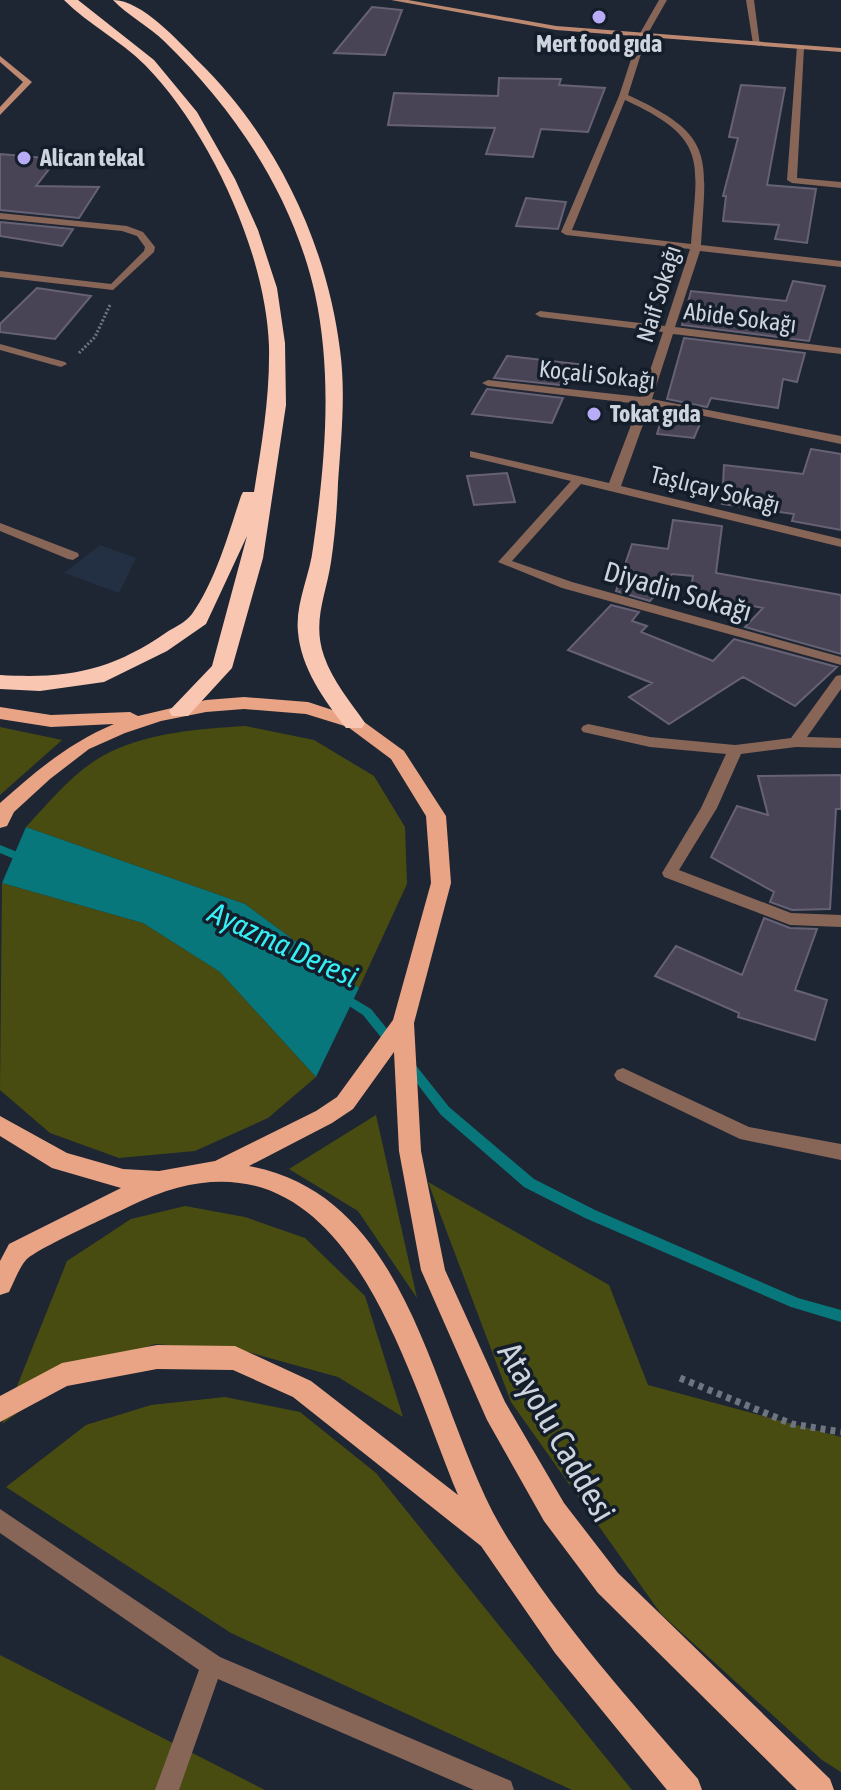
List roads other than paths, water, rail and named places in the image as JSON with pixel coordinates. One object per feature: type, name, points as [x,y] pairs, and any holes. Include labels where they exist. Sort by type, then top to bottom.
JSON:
[{"type":"highway","points":[[70,0],[104,24],[159,73],[192,115],[228,179],[251,230],[269,288],[277,343],[277,405],[253,558],[222,668],[180,711]]},
{"type":"highway","points":[[121,1],[184,49],[233,107],[278,179],[302,231],[322,291],[331,347],[334,408],[321,561],[307,631],[318,667],[354,723]]},
{"type":"highway","points":[[0,682],[40,684],[104,675],[160,647],[199,620],[233,550],[277,405]]},
{"type":"main road","points":[[0,1125],[60,1161],[123,1179],[159,1181],[219,1170],[324,1117],[345,1103],[403,1023],[441,883],[436,816],[398,755],[354,723],[308,708],[244,703],[158,716],[83,745],[43,775],[4,815]]},
{"type":"main road","points":[[0,713],[51,721],[158,716]]},
{"type":"main road","name":"Atayolu Caddesi","points":[[403,1023],[410,1151],[433,1270],[496,1411],[554,1512],[608,1583],[819,1790]]},
{"type":"main road","points":[[219,1170],[286,1186],[331,1216],[380,1276],[422,1368],[457,1462],[491,1539],[570,1653],[687,1790]]},
{"type":"main road","points":[[0,1284],[18,1251],[159,1181]]},
{"type":"main road","points":[[0,1410],[62,1375],[157,1357],[235,1358],[302,1389],[491,1539]]},
{"type":"street","points":[[395,0],[556,28],[841,50]]},
{"type":"street","points":[[663,0],[643,35],[623,96],[566,232],[841,264]]},
{"type":"street","points":[[750,0],[757,44]]},
{"type":"street","points":[[800,48],[792,180],[841,185]]},
{"type":"street","points":[[0,58],[28,82],[0,112]]},
{"type":"street","name":"Naif Sokağı","points":[[614,487],[646,401],[696,247],[701,167],[691,139],[658,112],[623,96]]},
{"type":"street","points":[[0,216],[124,228],[140,234],[149,242],[149,252],[113,287],[0,274]]},
{"type":"street","name":"Abide Sokağı","points":[[540,314],[841,351]]},
{"type":"street","points":[[0,347],[61,364]]},
{"type":"street","name":"Koçali Sokağı","points":[[488,383],[646,401],[841,440]]},
{"type":"street","name":"Taşlıçay Sokağı","points":[[474,454],[841,543]]},
{"type":"street","name":"Diyadin Sokağı","points":[[579,479],[504,562],[567,585],[841,661]]},
{"type":"street","points":[[0,527],[73,556]]},
{"type":"street","points":[[796,742],[841,679]]},
{"type":"street","points":[[588,729],[650,742],[735,750],[796,742],[841,743]]},
{"type":"street","points":[[735,750],[709,808],[670,873],[790,919],[841,921]]},
{"type":"street","points":[[623,1075],[746,1134],[841,1152]]},
{"type":"street","points":[[0,1520],[212,1665],[502,1790]]},
{"type":"street","points":[[167,1790],[212,1665]]},
{"type":"water","points":[[26,827],[245,904],[359,988],[316,1077],[220,972],[143,923],[2,883]]},
{"type":"waterway","name":"Ayazma Deresi","points":[[0,849],[28,861]]},
{"type":"waterway","name":"Ayazma Deresi","points":[[341,995],[367,1012],[392,1043]]},
{"type":"waterway","name":"Ayazma Deresi","points":[[410,1066],[445,1111],[529,1183],[590,1214],[796,1303],[841,1316]]},
{"type":"place","name":"Mert food gıda","points":[[599,17]]},
{"type":"place","name":"Alican tekal","points":[[24,158]]},
{"type":"place","name":"Tokat gıda","points":[[594,414]]}]
